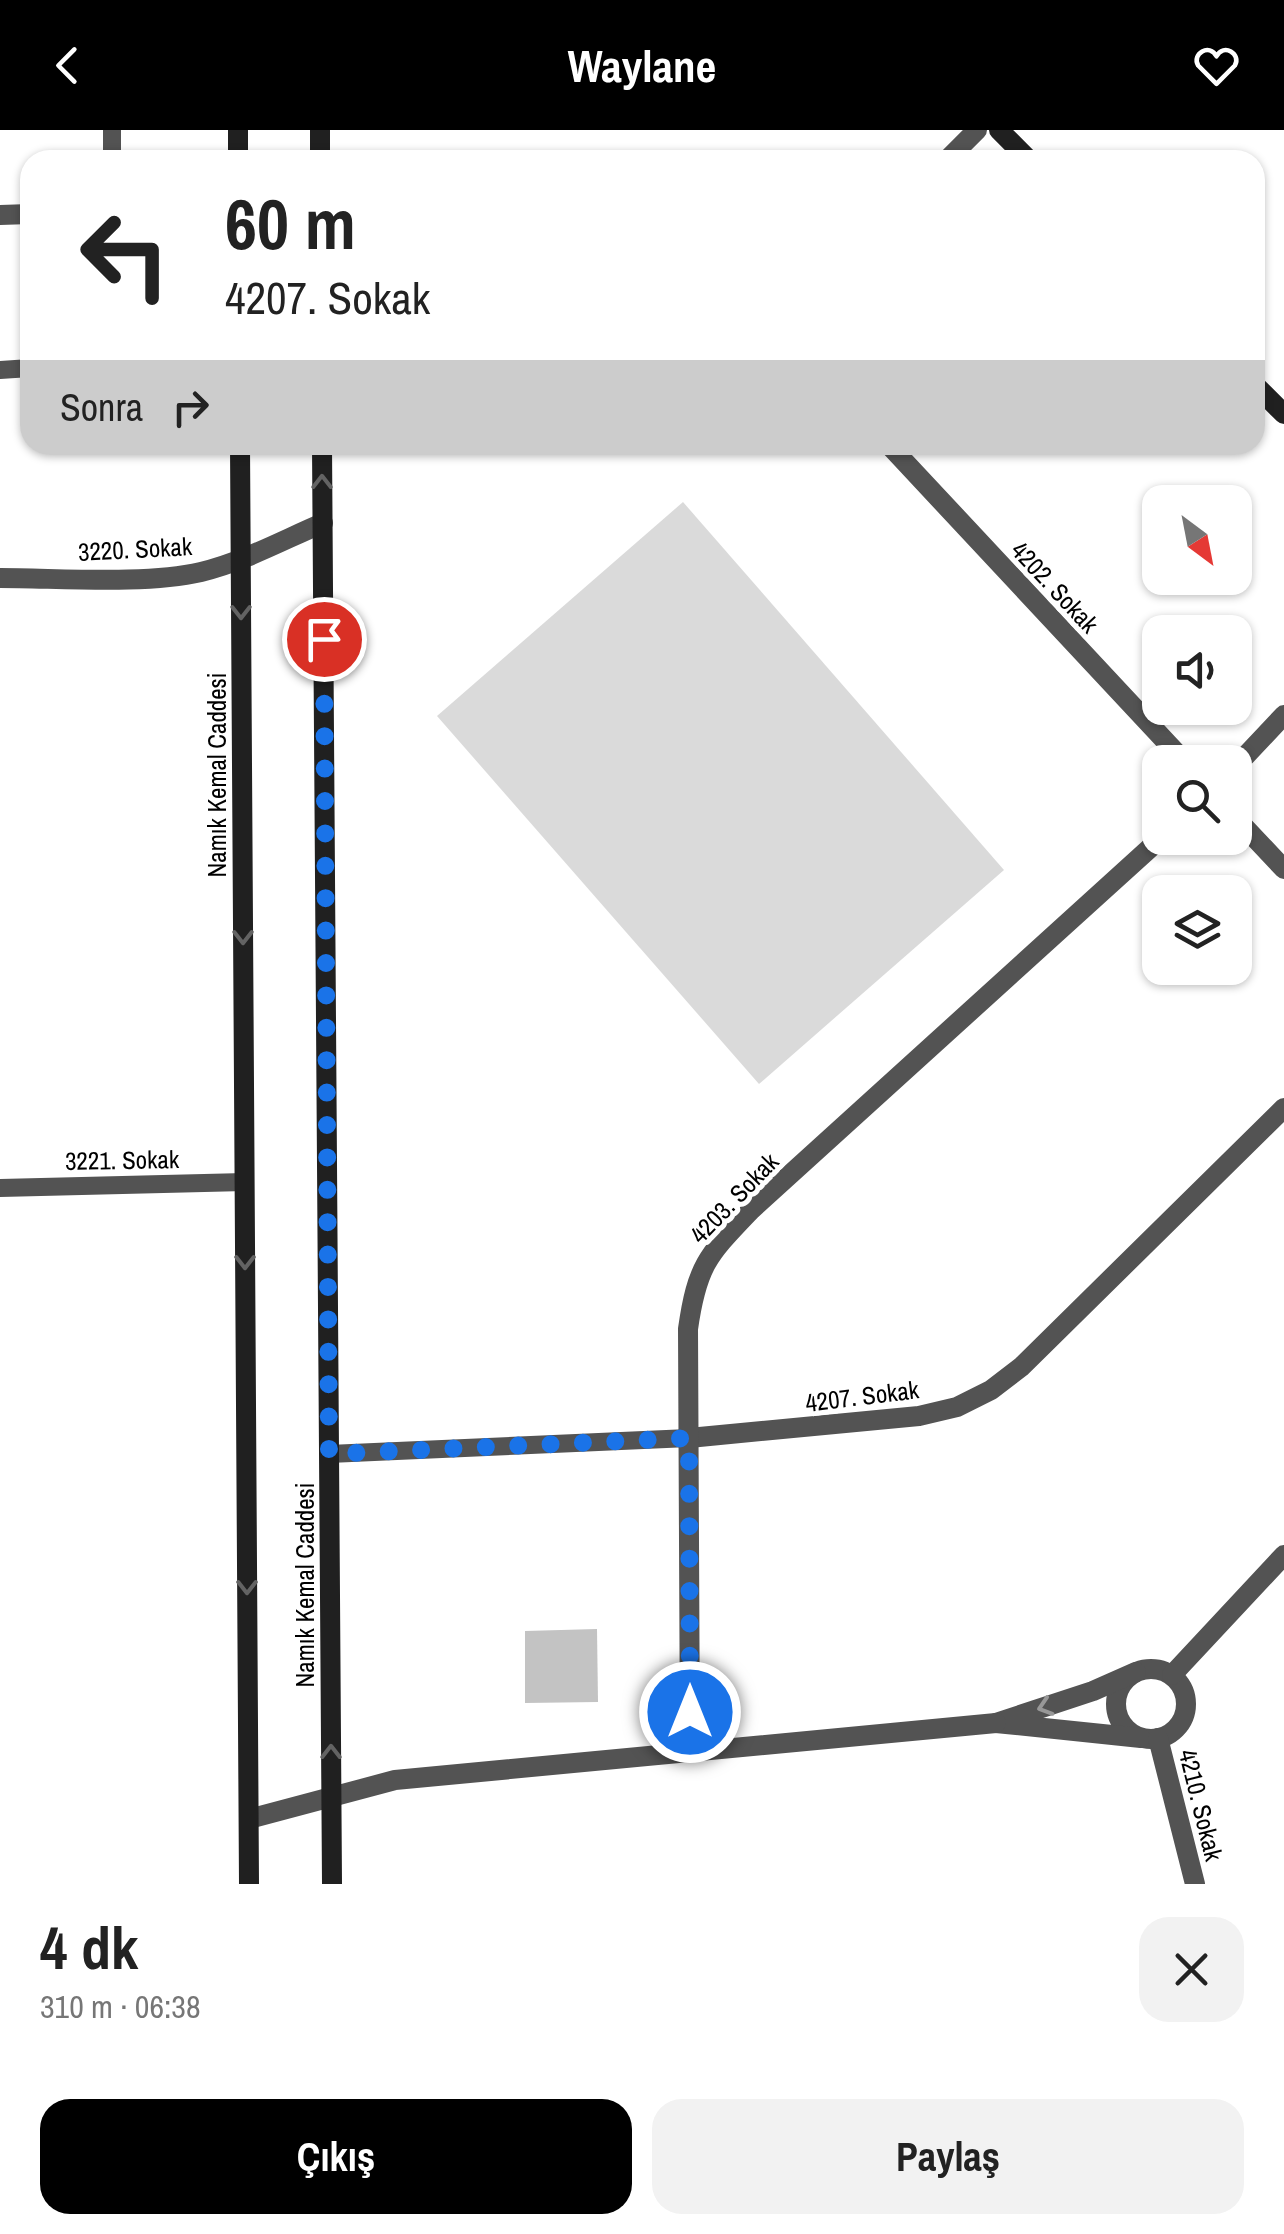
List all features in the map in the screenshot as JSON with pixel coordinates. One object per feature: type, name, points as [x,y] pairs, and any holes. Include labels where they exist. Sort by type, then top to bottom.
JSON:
[{"type":"street","points":[[957,150],[977,130]]},
{"type":"street","points":[[999,130],[1020,150]]},
{"type":"street","points":[[1265,395],[1284,414]]},
{"type":"street","name":"Namık Kemal Caddesi","points":[[240,455],[250,1884]]},
{"type":"street","name":"Namık Kemal Caddesi","points":[[322,455],[332,1884]]},
{"type":"street","name":"4202. Sokak","points":[[898,455],[1168,745]]},
{"type":"street","name":"3220. Sokak","points":[[0,578],[158,577],[196,573],[240,559],[322,523]]},
{"type":"street","points":[[1252,749],[1284,715]]},
{"type":"street","points":[[1252,835],[1284,869]]},
{"type":"street","name":"4203. Sokak","points":[[690,1752],[688,1329],[702,1266],[751,1210],[1142,855]]},
{"type":"street","name":"4207. Sokak","points":[[689,1438],[919,1416],[957,1407],[991,1390],[1021,1367],[1284,1108]]},
{"type":"street","points":[[1172,1675],[1284,1554]]},
{"type":"street","points":[[249,1819],[395,1780],[996,1723],[1150,1738],[1175,1730],[1186,1711],[1184,1688],[1158,1668],[1136,1672],[1093,1691],[996,1723]]},
{"type":"street","points":[[1136,1672],[1119,1689],[1117,1713],[1122,1724],[1150,1738]]},
{"type":"street","name":"4210. Sokak","points":[[1150,1738],[1195,1884]]},
{"type":"lane","name":"3221. Sokak","points":[[0,1188],[244,1182]]},
{"type":"lane","name":"4207. Sokak","points":[[329,1454],[689,1438]]},
{"type":"shaded area","points":[[683,502],[1004,870],[759,1084],[437,716]]},
{"type":"building","points":[[597,1629],[598,1702],[525,1703],[525,1631]]},
{"type":"route","points":[[324,639],[329,1454],[689,1438],[690,1712]]}]
